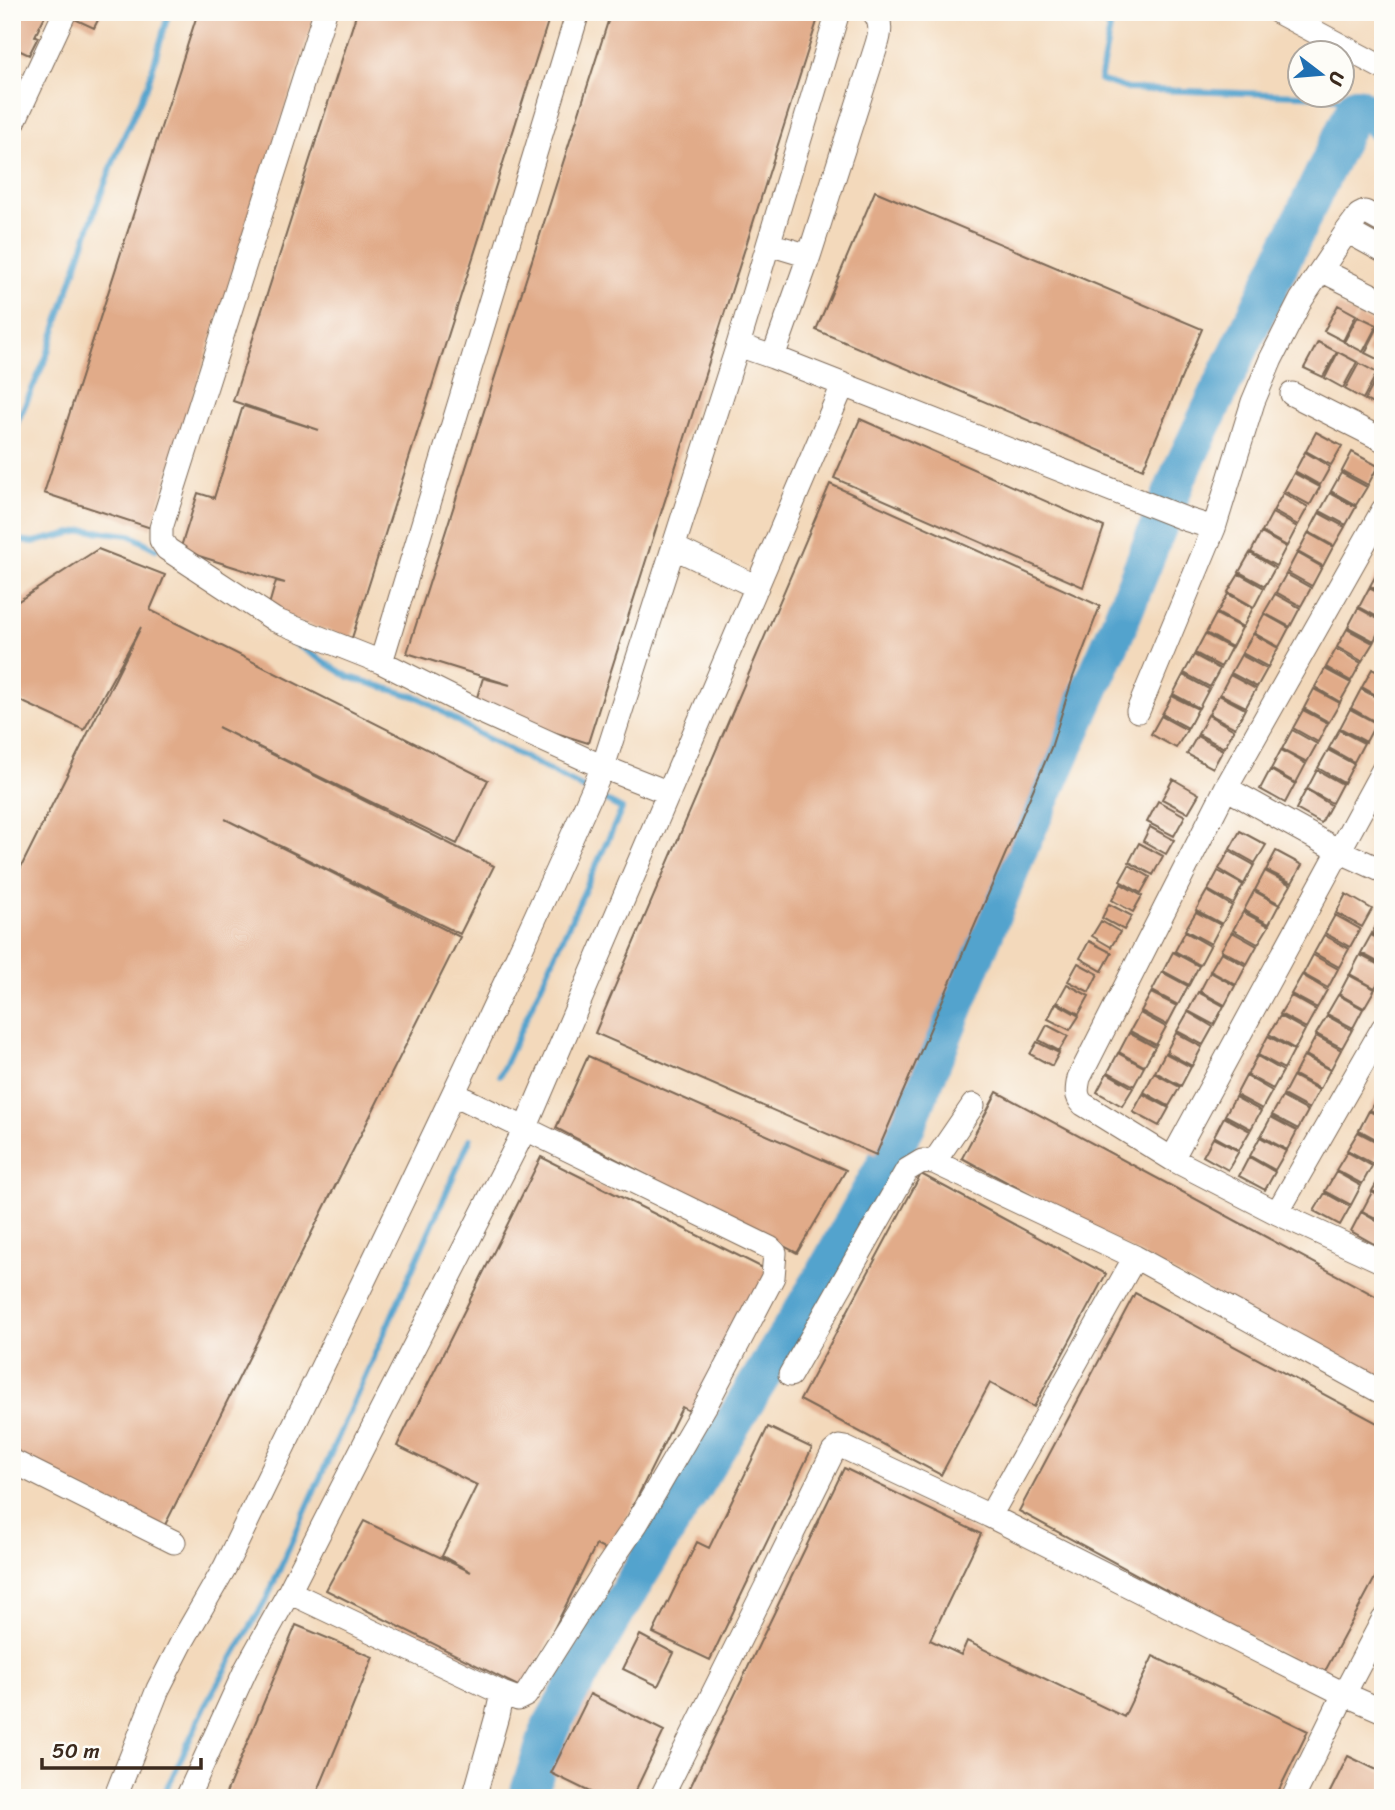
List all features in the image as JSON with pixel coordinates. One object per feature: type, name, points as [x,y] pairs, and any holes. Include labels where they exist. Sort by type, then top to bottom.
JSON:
[{"type":"street","points":[[12,126],[65,12]]},
{"type":"street","points":[[325,12],[161,528],[161,540],[167,549],[275,620],[382,662],[600,774],[669,793]]},
{"type":"street","points":[[382,662],[578,12]]},
{"type":"street","points":[[116,1798],[158,1689],[225,1567],[461,1097],[600,774],[738,345],[838,12]]},
{"type":"street","points":[[773,357],[880,32],[878,17],[873,12]]},
{"type":"street","points":[[1278,12],[1383,68]]},
{"type":"street","points":[[1138,711],[1214,528],[1253,402],[1301,300],[1359,215],[1365,212],[1383,222]]},
{"type":"street","points":[[1347,231],[1383,251]]},
{"type":"street","points":[[769,244],[808,256]]},
{"type":"street","points":[[1321,270],[1383,301]]},
{"type":"street","points":[[738,345],[1214,528]]},
{"type":"street","points":[[187,1798],[246,1669],[289,1592],[515,1124],[669,793],[843,385]]},
{"type":"street","points":[[1292,394],[1383,440]]},
{"type":"street","points":[[1383,510],[1227,788],[1079,1078],[1077,1091],[1078,1099],[1083,1104],[1172,1159],[1277,1213],[1383,1262]]},
{"type":"street","points":[[673,547],[757,587]]},
{"type":"street","points":[[1172,1159],[1383,770]]},
{"type":"street","points":[[1227,788],[1383,872]]},
{"type":"street","points":[[1277,1213],[1383,1028]]},
{"type":"street","points":[[289,1592],[502,1693],[518,1699],[526,1695],[637,1523],[707,1403],[773,1277],[776,1261],[775,1253],[770,1248],[461,1097]]},
{"type":"street","points":[[934,1162],[973,1105]]},
{"type":"street","points":[[790,1376],[907,1171],[922,1161],[934,1162],[1135,1257],[1383,1394]]},
{"type":"street","points":[[990,1516],[1135,1257]]},
{"type":"street","points":[[661,1798],[833,1452],[839,1447],[990,1516],[1383,1711]]},
{"type":"street","points":[[12,1461],[174,1542]]},
{"type":"street","points":[[1293,1798],[1383,1620]]},
{"type":"street","points":[[474,1798],[502,1693]]},
{"type":"building","points":[[12,12],[47,12],[29,55],[12,47]]},
{"type":"building","points":[[70,12],[102,12],[94,28],[68,16]]},
{"type":"building","points":[[198,12],[316,12],[151,528],[44,493]]},
{"type":"building","points":[[357,12],[551,12],[352,638],[267,612],[276,581],[285,583],[180,550],[198,493],[214,498],[243,406],[319,430],[233,401]]},
{"type":"building","points":[[611,12],[820,12],[588,743],[474,707],[483,678],[510,685],[407,653]]},
{"type":"building","points":[[875,191],[1202,329],[1143,469],[816,330]]},
{"type":"building","points":[[1338,305],[1356,315],[1343,341],[1324,331]]},
{"type":"building","points":[[1358,316],[1377,325],[1363,352],[1344,342]]},
{"type":"building","points":[[1378,327],[1383,329],[1383,362],[1365,353]]},
{"type":"building","points":[[1318,342],[1337,352],[1323,377],[1304,368]]},
{"type":"building","points":[[1338,352],[1357,362],[1343,388],[1325,378]]},
{"type":"building","points":[[1359,363],[1377,373],[1363,399],[1345,389]]},
{"type":"building","points":[[1379,374],[1383,376],[1383,409],[1365,400]]},
{"type":"building","points":[[860,419],[1104,527],[1083,587],[834,478]]},
{"type":"building","points":[[1316,432],[1342,446],[1331,465],[1306,451]]},
{"type":"building","points":[[1305,452],[1330,467],[1320,485],[1295,471]]},
{"type":"building","points":[[1352,452],[1378,466],[1368,485],[1342,471]]},
{"type":"building","points":[[1294,473],[1320,487],[1310,505],[1284,491]]},
{"type":"building","points":[[1341,473],[1367,487],[1356,505],[1331,491]]},
{"type":"building","points":[[830,484],[1100,606],[1073,677],[1051,748],[876,1155],[595,1033]]},
{"type":"building","points":[[1283,493],[1308,507],[1298,525],[1273,511]]},
{"type":"building","points":[[1330,493],[1356,507],[1346,525],[1320,511]]},
{"type":"building","points":[[1272,513],[1297,527],[1287,546],[1262,532]]},
{"type":"building","points":[[1319,513],[1345,527],[1334,546],[1309,532]]},
{"type":"building","points":[[1261,533],[1286,547],[1276,566],[1251,552]]},
{"type":"building","points":[[1308,533],[1333,547],[1323,566],[1298,552]]},
{"type":"building","points":[[98,549],[165,575],[150,610],[488,780],[457,844],[218,727],[494,866],[460,934],[225,819],[460,937],[163,1529],[12,1453],[12,885],[141,627],[84,730],[12,697],[12,615],[17,602]]},
{"type":"building","points":[[1250,553],[1275,568],[1265,586],[1239,572]]},
{"type":"building","points":[[1297,553],[1322,567],[1312,586],[1287,572]]},
{"type":"building","points":[[1380,568],[1383,569],[1383,593],[1370,586]]},
{"type":"building","points":[[1239,574],[1264,588],[1254,607],[1228,592]]},
{"type":"building","points":[[1286,574],[1311,588],[1301,606],[1276,592]]},
{"type":"building","points":[[1369,588],[1383,595],[1383,620],[1359,607]]},
{"type":"building","points":[[1228,594],[1253,608],[1243,627],[1217,613]]},
{"type":"building","points":[[1275,594],[1300,608],[1290,627],[1264,613]]},
{"type":"building","points":[[1358,608],[1383,622],[1374,641],[1348,627]]},
{"type":"building","points":[[1216,614],[1242,628],[1232,647],[1206,633]]},
{"type":"building","points":[[1264,614],[1289,628],[1279,647],[1254,633]]},
{"type":"building","points":[[1347,629],[1373,643],[1362,661],[1337,647]]},
{"type":"building","points":[[1205,634],[1231,648],[1221,667],[1195,653]]},
{"type":"building","points":[[1253,634],[1278,648],[1268,667],[1242,653]]},
{"type":"building","points":[[1336,649],[1361,663],[1351,681],[1326,667]]},
{"type":"building","points":[[1194,655],[1220,669],[1210,687],[1184,673]]},
{"type":"building","points":[[1241,655],[1267,669],[1257,687],[1231,673]]},
{"type":"building","points":[[1325,669],[1351,683],[1340,702],[1315,687]]},
{"type":"building","points":[[1372,669],[1383,675],[1383,699],[1362,687]]},
{"type":"building","points":[[1183,675],[1209,689],[1199,708],[1173,694]]},
{"type":"building","points":[[1230,675],[1256,689],[1246,707],[1220,694]]},
{"type":"building","points":[[1314,689],[1340,703],[1329,722],[1304,708]]},
{"type":"building","points":[[1361,689],[1383,701],[1383,710],[1376,722],[1351,708]]},
{"type":"building","points":[[1219,695],[1245,709],[1235,728],[1209,714]]},
{"type":"building","points":[[1172,696],[1198,709],[1188,728],[1162,714]]},
{"type":"building","points":[[1350,709],[1376,723],[1366,742],[1340,728]]},
{"type":"building","points":[[1303,710],[1328,723],[1318,742],[1293,728]]},
{"type":"building","points":[[1208,715],[1234,730],[1224,748],[1198,734]]},
{"type":"building","points":[[1161,716],[1187,730],[1176,748],[1151,734]]},
{"type":"building","points":[[1292,730],[1317,744],[1307,762],[1282,749]]},
{"type":"building","points":[[1339,730],[1364,743],[1354,762],[1329,748]]},
{"type":"building","points":[[1197,736],[1223,750],[1213,768],[1187,754]]},
{"type":"building","points":[[1281,750],[1306,764],[1296,783],[1271,769]]},
{"type":"building","points":[[1328,750],[1354,764],[1344,783],[1318,768]]},
{"type":"building","points":[[1270,770],[1295,784],[1285,803],[1260,789]]},
{"type":"building","points":[[1317,770],[1342,784],[1332,803],[1307,789]]},
{"type":"building","points":[[1173,779],[1199,794],[1188,813],[1162,799]]},
{"type":"building","points":[[1306,790],[1331,805],[1321,823],[1296,809]]},
{"type":"building","points":[[1158,801],[1185,816],[1174,836],[1147,822]]},
{"type":"building","points":[[1150,827],[1174,840],[1166,854],[1143,841]]},
{"type":"building","points":[[1240,831],[1266,845],[1255,863],[1230,849]]},
{"type":"building","points":[[1139,843],[1163,856],[1153,875],[1129,862]]},
{"type":"building","points":[[1229,851],[1254,865],[1244,884],[1219,869]]},
{"type":"building","points":[[1276,851],[1302,865],[1292,883],[1266,870]]},
{"type":"building","points":[[1129,865],[1150,877],[1141,893],[1120,881]]},
{"type":"building","points":[[1218,871],[1243,885],[1233,904],[1208,890]]},
{"type":"building","points":[[1265,871],[1291,885],[1280,904],[1255,890]]},
{"type":"building","points":[[1121,884],[1142,896],[1133,912],[1112,900]]},
{"type":"building","points":[[1207,891],[1232,906],[1222,924],[1196,910]]},
{"type":"building","points":[[1254,891],[1279,905],[1269,924],[1244,910]]},
{"type":"building","points":[[1346,894],[1372,909],[1362,927],[1336,913]]},
{"type":"building","points":[[1109,904],[1132,916],[1124,930],[1102,918]]},
{"type":"building","points":[[1196,912],[1221,925],[1211,944],[1185,930]]},
{"type":"building","points":[[1243,912],[1269,926],[1258,944],[1233,930]]},
{"type":"building","points":[[1383,913],[1383,939],[1372,933]]},
{"type":"building","points":[[1335,915],[1360,929],[1350,947],[1325,933]]},
{"type":"building","points":[[1101,921],[1120,932],[1111,947],[1092,936]]},
{"type":"building","points":[[1185,932],[1210,946],[1200,965],[1175,951]]},
{"type":"building","points":[[1232,932],[1257,946],[1247,964],[1221,950]]},
{"type":"building","points":[[1324,935],[1349,949],[1339,967],[1314,953]]},
{"type":"building","points":[[1371,935],[1383,941],[1383,965],[1361,953]]},
{"type":"building","points":[[1089,941],[1112,953],[1102,971],[1080,958]]},
{"type":"building","points":[[1173,952],[1199,966],[1189,985],[1163,971]]},
{"type":"building","points":[[1221,952],[1246,966],[1236,985],[1210,971]]},
{"type":"building","points":[[1313,955],[1338,969],[1328,988],[1303,974]]},
{"type":"building","points":[[1360,955],[1383,967],[1383,974],[1375,988],[1350,974]]},
{"type":"building","points":[[1078,963],[1098,974],[1089,992],[1068,981]]},
{"type":"building","points":[[1162,972],[1188,986],[1178,1005],[1152,991]]},
{"type":"building","points":[[1210,972],[1235,986],[1225,1005],[1200,991]]},
{"type":"building","points":[[1302,975],[1327,990],[1317,1008],[1291,994]]},
{"type":"building","points":[[1349,975],[1375,989],[1364,1008],[1339,994]]},
{"type":"building","points":[[1067,984],[1089,996],[1079,1014],[1057,1002]]},
{"type":"building","points":[[1198,992],[1224,1006],[1214,1025],[1188,1011]]},
{"type":"building","points":[[1151,993],[1177,1006],[1167,1025],[1141,1011]]},
{"type":"building","points":[[1338,995],[1363,1009],[1353,1028],[1327,1014]]},
{"type":"building","points":[[1291,996],[1316,1010],[1306,1028],[1280,1014]]},
{"type":"building","points":[[1056,1003],[1079,1016],[1070,1030],[1048,1019]]},
{"type":"building","points":[[1188,1012],[1213,1027],[1203,1045],[1177,1031]]},
{"type":"building","points":[[1140,1013],[1166,1027],[1156,1045],[1130,1031]]},
{"type":"building","points":[[1280,1016],[1305,1030],[1295,1049],[1269,1034]]},
{"type":"building","points":[[1327,1016],[1352,1030],[1342,1048],[1316,1034]]},
{"type":"building","points":[[1047,1025],[1068,1036],[1059,1051],[1039,1040]]},
{"type":"building","points":[[1129,1033],[1155,1047],[1144,1066],[1119,1052]]},
{"type":"building","points":[[1176,1033],[1202,1047],[1192,1066],[1166,1052]]},
{"type":"building","points":[[1268,1036],[1294,1050],[1284,1069],[1258,1055]]},
{"type":"building","points":[[1316,1036],[1341,1050],[1331,1069],[1306,1055]]},
{"type":"building","points":[[1037,1042],[1059,1053],[1052,1066],[1030,1054]]},
{"type":"building","points":[[1118,1053],[1144,1067],[1134,1086],[1108,1072]]},
{"type":"building","points":[[1165,1053],[1191,1067],[1181,1086],[1155,1072]]},
{"type":"building","points":[[588,1056],[846,1170],[797,1253],[556,1128]]},
{"type":"building","points":[[1257,1056],[1283,1071],[1273,1089],[1247,1075]]},
{"type":"building","points":[[1304,1056],[1330,1070],[1320,1089],[1294,1075]]},
{"type":"building","points":[[1107,1073],[1133,1088],[1122,1106],[1097,1092]]},
{"type":"building","points":[[1154,1073],[1180,1087],[1169,1106],[1144,1092]]},
{"type":"building","points":[[1246,1076],[1272,1091],[1262,1109],[1236,1095]]},
{"type":"building","points":[[1293,1076],[1319,1090],[1309,1109],[1283,1095]]},
{"type":"building","points":[[1380,1091],[1383,1093],[1383,1117],[1370,1110]]},
{"type":"building","points":[[997,1092],[1383,1300],[1383,1385],[962,1158]]},
{"type":"building","points":[[1143,1094],[1169,1108],[1159,1126],[1133,1112]]},
{"type":"building","points":[[1235,1097],[1261,1111],[1251,1129],[1225,1115]]},
{"type":"building","points":[[1282,1097],[1308,1111],[1298,1129],[1272,1115]]},
{"type":"building","points":[[1369,1111],[1383,1119],[1383,1143],[1359,1130]]},
{"type":"building","points":[[1224,1117],[1250,1131],[1239,1150],[1214,1136]]},
{"type":"building","points":[[1271,1117],[1297,1131],[1287,1150],[1261,1136]]},
{"type":"building","points":[[1358,1132],[1383,1145],[1373,1164],[1347,1150]]},
{"type":"building","points":[[1260,1137],[1286,1151],[1275,1170],[1250,1156]]},
{"type":"building","points":[[1213,1138],[1239,1151],[1228,1170],[1203,1156]]},
{"type":"building","points":[[1347,1152],[1372,1166],[1362,1184],[1336,1170]]},
{"type":"building","points":[[541,1157],[769,1271],[697,1415],[682,1407],[610,1552],[596,1545],[524,1689],[326,1590],[364,1521],[471,1572],[442,1556],[477,1485],[397,1446]]},
{"type":"building","points":[[1249,1157],[1275,1172],[1265,1190],[1239,1176]]},
{"type":"building","points":[[1336,1172],[1361,1186],[1351,1205],[1325,1191]]},
{"type":"building","points":[[1383,1172],[1383,1196],[1372,1191]]},
{"type":"building","points":[[921,1174],[1106,1274],[1034,1407],[990,1383],[941,1475],[800,1400]]},
{"type":"building","points":[[1372,1192],[1383,1198],[1383,1222],[1362,1211]]},
{"type":"building","points":[[1325,1193],[1350,1207],[1340,1225],[1314,1211]]},
{"type":"building","points":[[1361,1212],[1383,1225],[1383,1233],[1376,1245],[1351,1231]]},
{"type":"building","points":[[1135,1293],[1383,1426],[1383,1563],[1323,1675],[1019,1511]]},
{"type":"building","points":[[768,1427],[812,1448],[710,1660],[653,1633],[697,1542],[709,1548]]},
{"type":"building","points":[[844,1468],[981,1534],[930,1640],[961,1655],[967,1641],[1124,1717],[1153,1656],[1308,1731],[1275,1798],[685,1798]]},
{"type":"building","points":[[296,1625],[373,1657],[315,1798],[224,1798]]},
{"type":"building","points":[[640,1635],[674,1653],[658,1686],[623,1669]]},
{"type":"building","points":[[590,1694],[664,1731],[632,1798],[602,1798],[551,1773]]},
{"type":"building","points":[[1348,1756],[1383,1773],[1383,1798],[1327,1798]]},
{"type":"waterway","points":[[12,434],[46,358],[96,207],[148,84],[169,12]]},
{"type":"waterway","points":[[1090,12],[1110,28],[1100,80],[1128,89],[1286,95]]},
{"type":"waterway","points":[[527,1798],[550,1728],[616,1612],[821,1280],[908,1123],[1018,851],[1118,627],[1179,475],[1356,106],[1375,116],[1383,125]]},
{"type":"waterway","points":[[12,534],[17,540],[34,542],[86,530],[130,535],[156,549]]},
{"type":"waterway","points":[[274,631],[349,677],[420,698],[475,732],[587,790]]},
{"type":"waterway","points":[[500,1075],[622,809],[597,796]]},
{"type":"waterway","points":[[161,1798],[205,1706],[267,1598],[470,1139]]}]
